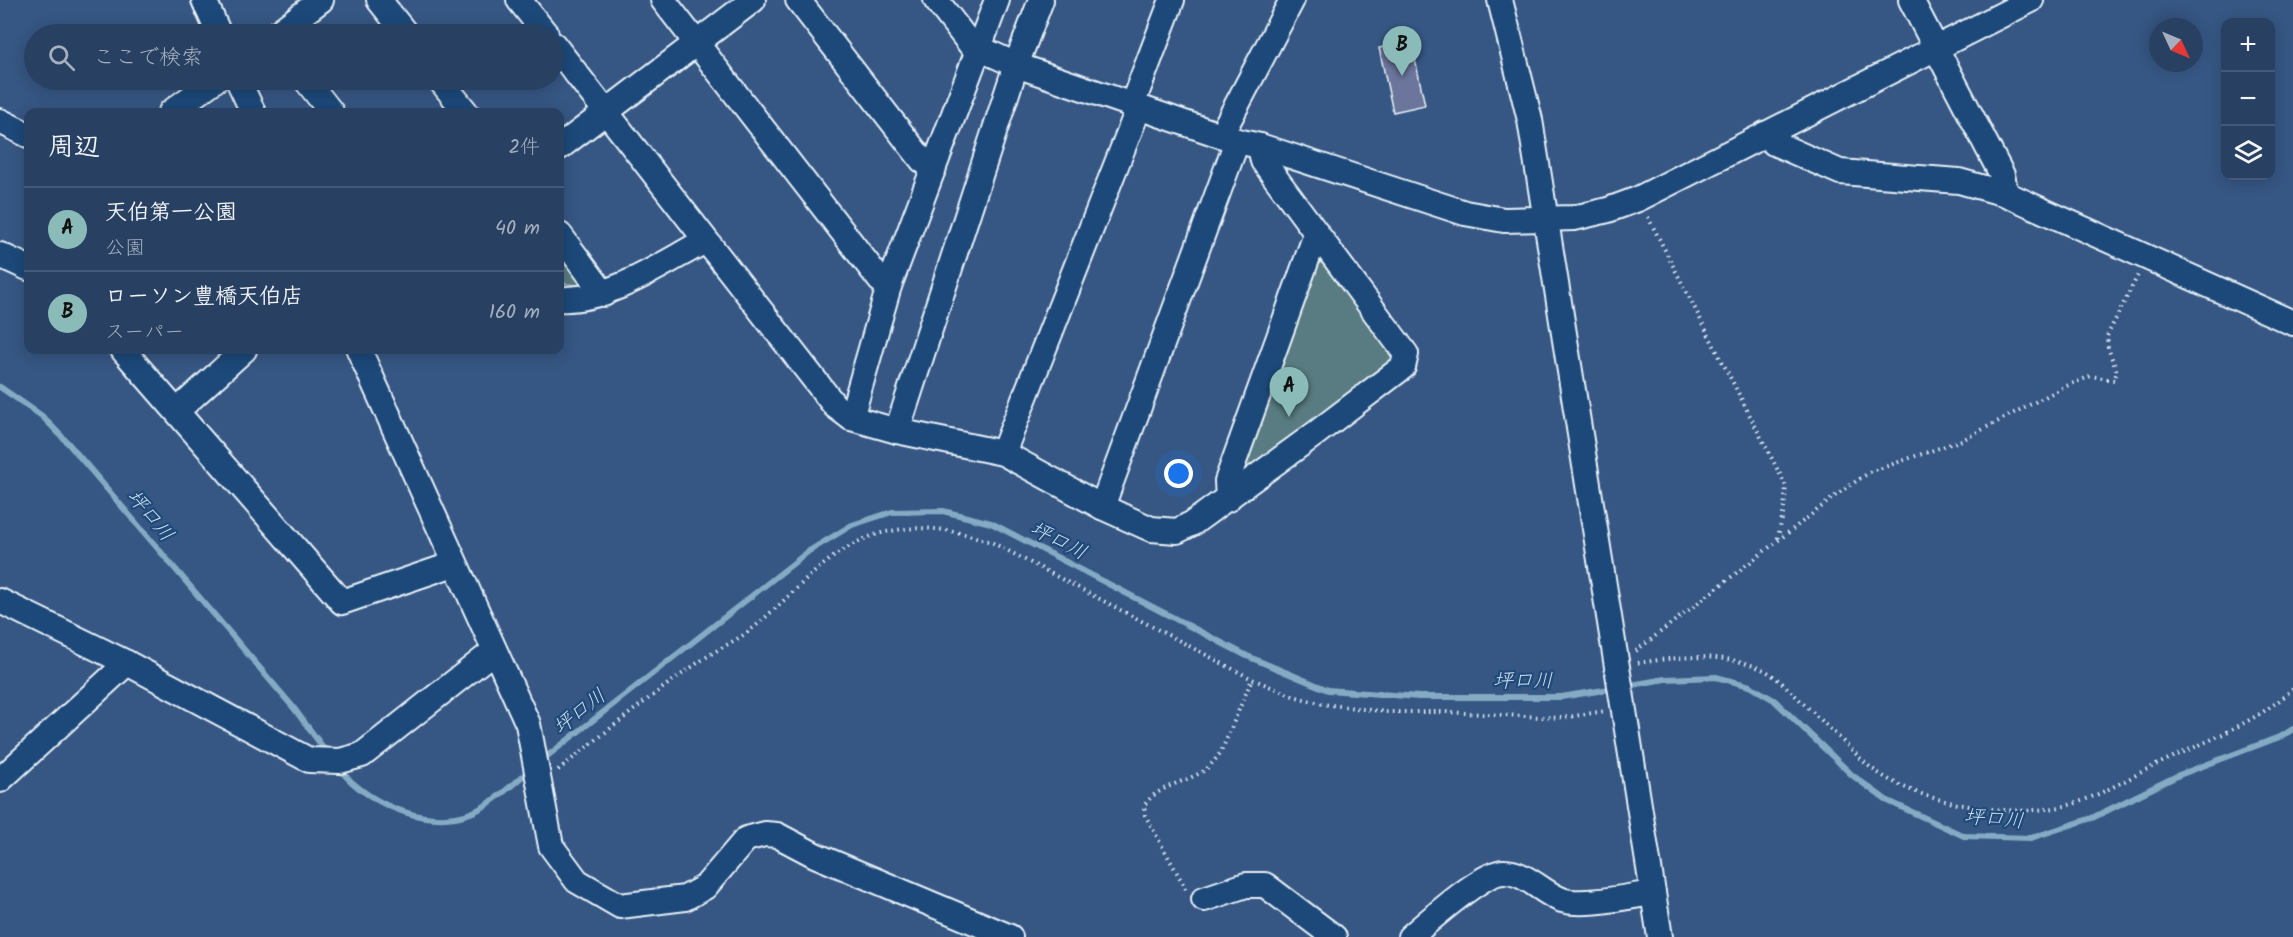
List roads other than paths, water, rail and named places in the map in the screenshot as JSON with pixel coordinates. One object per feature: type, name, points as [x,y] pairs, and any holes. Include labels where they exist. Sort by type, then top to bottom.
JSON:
[{"type":"street","points":[[204,0],[215,24]]},
{"type":"street","points":[[289,24],[321,0]]},
{"type":"street","points":[[379,0],[397,24]]},
{"type":"street","points":[[519,0],[538,24]]},
{"type":"street","points":[[663,0],[880,280],[890,286]]},
{"type":"street","points":[[564,144],[753,0]]},
{"type":"street","points":[[798,0],[922,160],[934,168]]},
{"type":"street","points":[[936,0],[970,44],[1016,64],[1136,106],[1465,213],[1504,220],[1574,218],[1638,199],[2031,0]]},
{"type":"street","points":[[851,418],[890,286],[997,0]]},
{"type":"street","points":[[897,431],[1016,64],[1041,0]]},
{"type":"street","points":[[1003,453],[1136,106],[1172,0]]},
{"type":"street","points":[[1102,507],[1292,0]]},
{"type":"street","points":[[1500,0],[1530,120],[1660,937]]},
{"type":"street","points":[[1911,0],[2002,175],[2006,194]]},
{"type":"street","points":[[564,58],[835,406],[851,418],[897,431],[1003,453],[1102,507],[1151,529],[1177,531],[1228,499],[1403,367],[1406,354],[1263,161],[1239,140]]},
{"type":"street","points":[[177,108],[202,90]]},
{"type":"street","points":[[243,90],[251,108]]},
{"type":"street","points":[[314,90],[328,108]]},
{"type":"street","points":[[448,90],[463,108]]},
{"type":"street","points":[[0,121],[24,133]]},
{"type":"street","points":[[1765,134],[1774,143],[1840,172],[1959,181],[2006,194],[2293,322]]},
{"type":"street","points":[[1228,499],[1227,481],[1316,234]]},
{"type":"street","points":[[564,240],[604,294]]},
{"type":"street","points":[[564,299],[574,300],[604,294],[705,241]]},
{"type":"street","points":[[0,255],[24,266]]},
{"type":"street","points":[[127,354],[342,602],[454,564]]},
{"type":"street","points":[[177,411],[240,354]]},
{"type":"street","points":[[361,354],[528,724],[551,846],[577,881],[620,906],[685,898],[705,887],[746,839],[765,834],[777,835],[815,855],[1010,937]]},
{"type":"street","points":[[0,601],[128,663],[309,760],[331,761],[362,755],[494,651]]},
{"type":"street","points":[[0,780],[128,663]]},
{"type":"street","points":[[1410,937],[1479,882],[1503,872],[1518,875],[1562,900],[1583,902],[1653,893]]},
{"type":"street","points":[[1204,899],[1246,885],[1265,885],[1334,937]]},
{"type":"waterway","name":"坪口川","points":[[0,387],[42,416],[67,442],[293,707],[328,754]]},
{"type":"waterway","name":"坪口川","points":[[541,761],[809,551],[852,525],[892,512],[943,511],[991,523],[1247,656],[1328,690],[1419,697],[1561,697],[1616,688]]},
{"type":"waterway","name":"坪口川","points":[[1626,686],[1665,679],[1716,677],[1750,686],[1774,700],[1852,775],[1886,800],[1964,836],[2031,838],[2092,818],[2179,775],[2282,736],[2293,729]]},
{"type":"waterway","name":"坪口川","points":[[338,767],[367,794],[385,804],[425,817],[445,818],[465,815],[483,807],[530,770]]},
{"type":"place","name":"ローソン豊橋天伯店","points":[[1402,76]]},
{"type":"place","name":"天伯第一公園","points":[[1289,417]]}]
